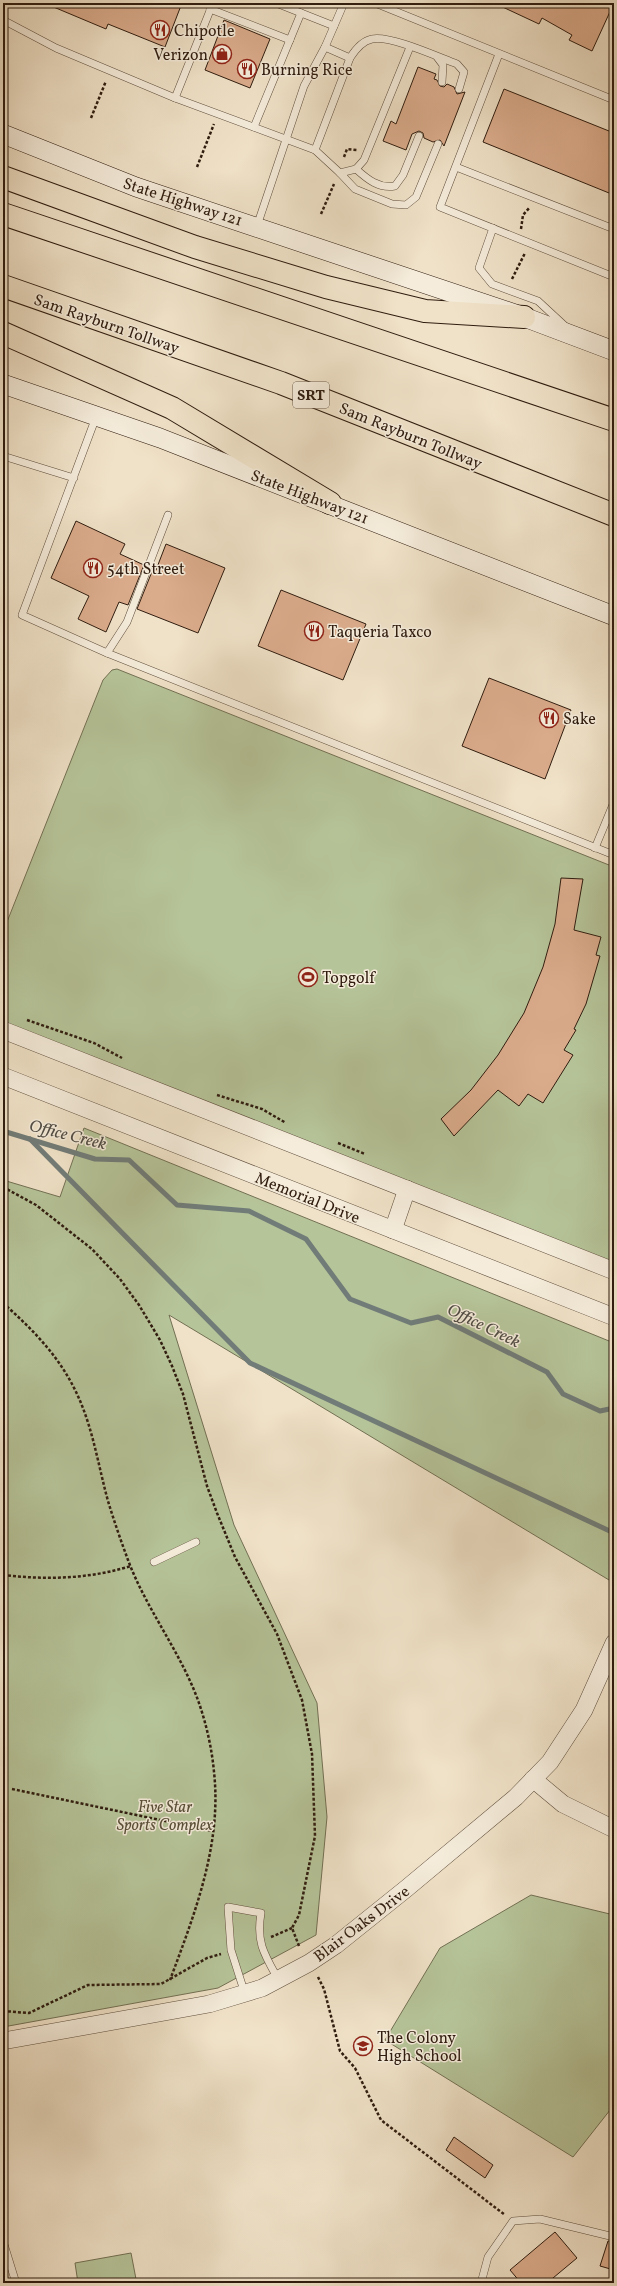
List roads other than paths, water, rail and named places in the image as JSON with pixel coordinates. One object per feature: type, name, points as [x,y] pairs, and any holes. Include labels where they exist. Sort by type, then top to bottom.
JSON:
[{"type":"highway","points":[[3,177],[195,247],[326,287],[425,311],[524,317]]},
{"type":"highway","points":[[3,214],[614,420]]},
{"type":"highway","name":"Sam Rayburn Tollway","points":[[3,286],[281,383],[614,515]]},
{"type":"highway","points":[[3,333],[172,408],[330,504]]},
{"type":"main road","name":"State Highway 121","points":[[3,134],[136,187],[524,317],[614,350]]},
{"type":"main road","name":"State Highway 121","points":[[3,384],[160,438],[614,616]]},
{"type":"street","points":[[3,1030],[614,1271]]},
{"type":"street","name":"Memorial Drive","points":[[3,1076],[614,1318]]},
{"type":"street","points":[[393,1230],[407,1189]]},
{"type":"street","name":"Blair Oaks Drive","points":[[3,2041],[209,2004],[245,1994],[309,1963],[336,1945],[480,1827],[550,1762],[584,1710],[614,1643]]},
{"type":"street","points":[[533,1779],[563,1804],[614,1829]]},
{"type":"lane","points":[[276,3],[334,26]]},
{"type":"lane","points":[[256,226],[304,86],[325,48],[344,3]]},
{"type":"lane","points":[[375,3],[614,100]]},
{"type":"lane","points":[[176,98],[212,6],[290,40]]},
{"type":"lane","points":[[254,127],[301,13]]},
{"type":"lane","points":[[3,20],[56,48],[110,71],[176,98],[315,150],[355,189],[392,204],[406,205],[416,197],[438,144]]},
{"type":"lane","points":[[315,150],[350,58],[357,47],[371,39],[385,38],[457,64],[464,72],[459,89]]},
{"type":"lane","points":[[340,173],[356,169],[364,160],[410,47]]},
{"type":"lane","points":[[325,48],[350,58]]},
{"type":"lane","points":[[499,54],[440,207],[614,277]]},
{"type":"lane","points":[[437,57],[443,65],[442,82]]},
{"type":"lane","points":[[356,169],[368,180],[385,188],[395,186],[403,175],[419,136]]},
{"type":"lane","points":[[456,167],[614,229]]},
{"type":"lane","points":[[493,228],[479,268],[492,284],[538,301],[575,335]]},
{"type":"lane","points":[[96,417],[22,615],[107,653],[614,855]]},
{"type":"lane","points":[[3,456],[74,478]]},
{"type":"lane","points":[[107,653],[127,622],[168,515]]},
{"type":"lane","points":[[595,848],[614,802]]},
{"type":"lane","points":[[154,1562],[196,1542]]},
{"type":"lane","points":[[245,1994],[231,1950],[228,1907],[261,1913],[258,1931],[263,1953],[278,1979]]},
{"type":"lane","points":[[482,2283],[488,2257],[513,2221],[540,2219],[614,2237]]},
{"type":"lane","points":[[3,2241],[16,2283]]},
{"type":"waterway","name":"Office Creek","points":[[3,1131],[95,1159],[129,1160],[177,1205],[249,1211],[306,1239],[350,1299],[411,1323],[438,1317],[547,1372],[563,1394],[600,1411],[614,1408]]},
{"type":"waterway","points":[[30,1139],[250,1363],[614,1533]]},
{"type":"place","name":"Chipotle","points":[[160,30]]},
{"type":"place","name":"Verizon","points":[[222,54]]},
{"type":"place","name":"Burning Rice","points":[[247,69]]},
{"type":"place","name":"54th Street","points":[[93,568]]},
{"type":"place","name":"Taqueria Taxco","points":[[314,631]]},
{"type":"place","name":"Sake","points":[[549,718]]},
{"type":"place","name":"Topgolf","points":[[308,977]]},
{"type":"place","name":"The Colony High School","points":[[363,2046]]},
{"type":"park label","name":"Five Star Sports Complex","points":[[165,1815]]}]
